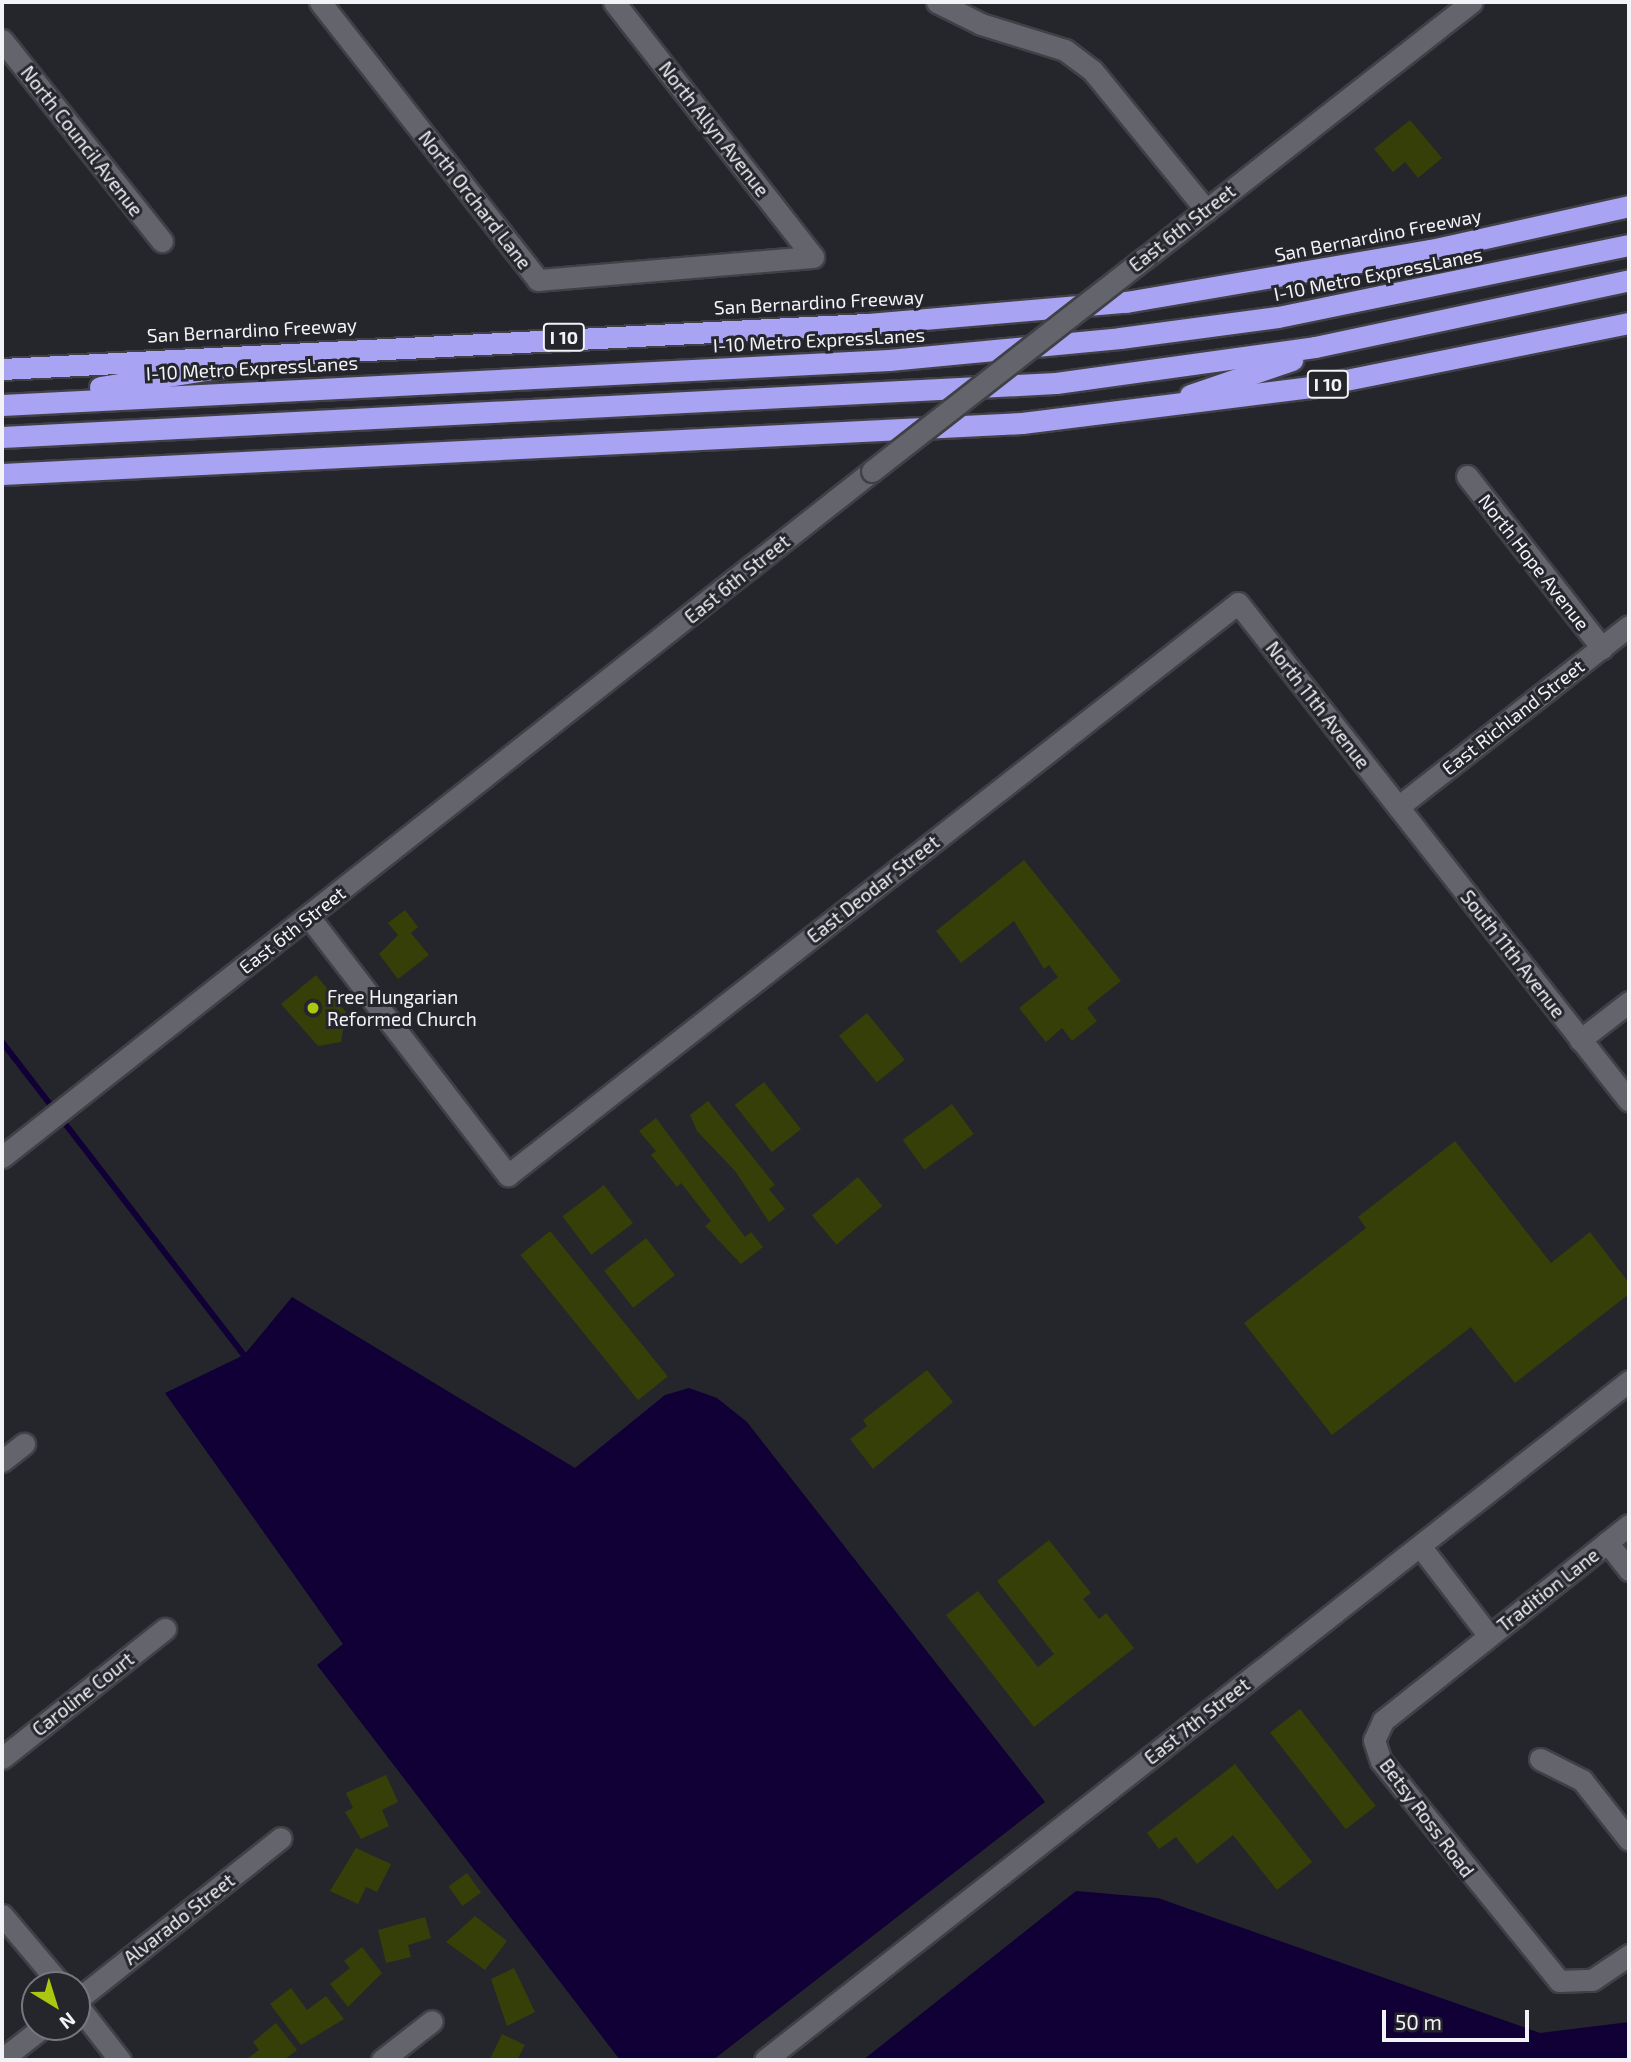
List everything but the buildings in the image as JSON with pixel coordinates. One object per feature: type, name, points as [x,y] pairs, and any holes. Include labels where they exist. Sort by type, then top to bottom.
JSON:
[{"type":"highway","name":"San Bernardino Freeway","points":[[2,369],[336,348],[867,324],[1126,302],[1366,262],[1623,209]]},
{"type":"highway","name":"I-10 Metro ExpressLanes","points":[[2,405],[889,360],[1120,338],[1278,317],[1629,245]]},
{"type":"highway","points":[[2,437],[1056,383],[1348,341],[1629,281]]},
{"type":"highway","name":"I 10","points":[[2,474],[1022,423],[1142,411],[1397,372],[1629,323]]},
{"type":"highway","points":[[1142,411],[1348,341]]},
{"type":"highway","points":[[2,405],[336,348]]},
{"type":"street","name":"North Orchard Lane","points":[[320,2],[538,280],[813,257]]},
{"type":"street","name":"North Allyn Avenue","points":[[614,2],[813,257]]},
{"type":"street","points":[[937,2],[981,24],[1065,50],[1092,70],[1206,209]]},
{"type":"street","name":"East 6th Street","points":[[2,1157],[1472,2]]},
{"type":"street","name":"North Council Avenue","points":[[2,40],[162,241]]},
{"type":"street","name":"North Hope Avenue","points":[[1467,476],[1602,648]]},
{"type":"street","name":"East Deodar Street","points":[[309,917],[508,1175],[1238,603]]},
{"type":"street","name":"North 11th Avenue","points":[[1238,603],[1398,807]]},
{"type":"street","name":"East Richland Street","points":[[1398,807],[1629,626]]},
{"type":"street","name":"South 11th Avenue","points":[[1398,807],[1629,1101]]},
{"type":"street","points":[[1580,1040],[1629,1002]]},
{"type":"street","name":"East 7th Street","points":[[765,2060],[1629,1381]]},
{"type":"street","points":[[2,1461],[23,1444]]},
{"type":"street","name":"Tradition Lane","points":[[1420,1546],[1489,1636],[1629,1525]]},
{"type":"street","points":[[1608,1542],[1629,1570]]},
{"type":"street","name":"Caroline Court","points":[[2,1758],[165,1629]]},
{"type":"street","name":"Betsy Ross Road","points":[[1489,1636],[1383,1721],[1374,1740],[1381,1761],[1559,1981],[1592,1980],[1629,1955]]},
{"type":"street","points":[[1540,1759],[1582,1780],[1629,1840]]},
{"type":"street","name":"Alvarado Street","points":[[91,1989],[281,1838]]},
{"type":"street","points":[[2,1915],[49,1971]]},
{"type":"street","points":[[382,2060],[432,2021]]},
{"type":"street","points":[[91,2023],[120,2060]]},
{"type":"street","points":[[2,2059],[25,2041]]},
{"type":"shaded area","points":[[292,1297],[575,1468],[665,1395],[689,1388],[717,1398],[747,1422],[1045,1802],[713,2060],[620,2060],[317,1665],[343,1644],[165,1393],[244,1355]]},
{"type":"shaded area","points":[[1076,1891],[1158,1898],[1540,2033],[1629,2022],[1629,2060],[863,2060]]},
{"type":"waterway","points":[[2,1042],[244,1355]]},
{"type":"place","name":"Free Hungarian Reformed Church","points":[[313,1008]]}]
